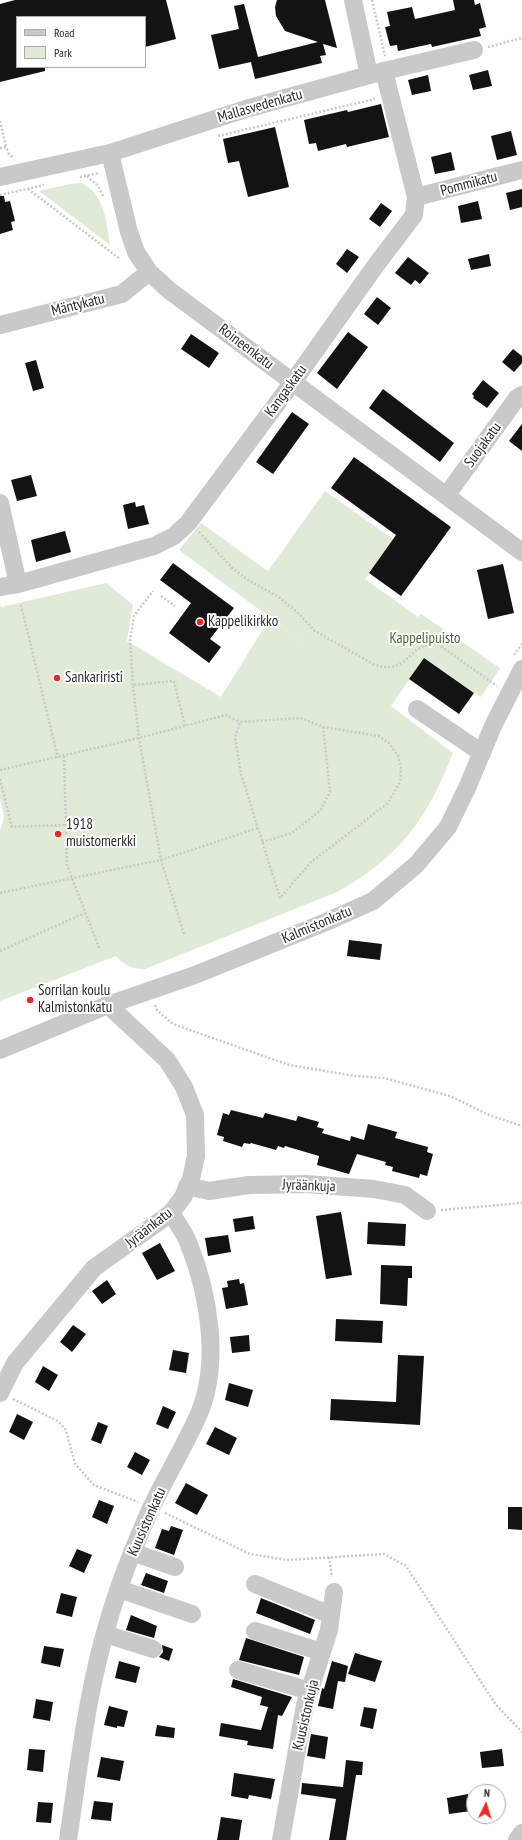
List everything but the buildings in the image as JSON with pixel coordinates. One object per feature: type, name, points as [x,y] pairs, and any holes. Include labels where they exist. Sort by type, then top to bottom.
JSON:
[{"type":"street","name":"Kangaskatu","points":[[0,587],[18,584],[154,546],[174,536],[188,523],[414,215],[416,197],[391,96],[377,74],[353,0]]},
{"type":"street","name":"Mallasvedenkatu","points":[[1,174],[111,161],[249,108],[474,50]]},
{"type":"street","name":"Roineenkatu","points":[[111,161],[136,252],[149,272],[170,291],[522,552]]},
{"type":"street","name":"Pommikatu","points":[[416,197],[522,170]]},
{"type":"street","name":"Mäntykatu","points":[[0,325],[122,294],[149,272]]},
{"type":"street","name":"Suojakatu","points":[[446,496],[517,398],[522,394]]},
{"type":"street","points":[[0,503],[18,584]]},
{"type":"street","name":"Kalmistonkatu","points":[[0,1050],[108,1005],[147,993],[195,975],[326,922],[373,900],[416,865],[448,827],[467,788],[492,726],[519,668]]},
{"type":"street","points":[[417,709],[482,753]]},
{"type":"street","name":"Jyräänkatu","points":[[0,1392],[15,1363],[94,1268],[171,1214],[187,1186],[196,1156],[195,1115],[184,1087],[166,1060],[108,1005]]},
{"type":"street","name":"Jyräänkuja","points":[[187,1186],[209,1191],[249,1185],[306,1184],[374,1189],[405,1195],[427,1211]]},
{"type":"street","name":"Kuusistonkatu","points":[[68,1840],[93,1679],[105,1634],[132,1552],[152,1507],[198,1415],[206,1386],[211,1350],[208,1307],[188,1241],[171,1214]]},
{"type":"street","points":[[132,1552],[175,1567]]},
{"type":"street","points":[[255,1584],[331,1614]]},
{"type":"street","points":[[119,1589],[192,1614]]},
{"type":"street","name":"Kuusistonkuja","points":[[281,1840],[305,1706],[329,1630],[334,1592]]},
{"type":"street","points":[[255,1631],[322,1652]]},
{"type":"street","points":[[105,1634],[153,1650]]},
{"type":"street","points":[[238,1670],[310,1691]]},
{"type":"street","points":[[517,1840],[522,1834]]},
{"type":"path","points":[[372,0],[385,57],[377,74]]},
{"type":"path","points":[[474,50],[522,38]]},
{"type":"path","points":[[215,137],[391,96]]},
{"type":"path","points":[[0,120],[6,147]]},
{"type":"path","points":[[74,178],[111,161]]},
{"type":"path","points":[[24,171],[28,189],[120,259]]},
{"type":"path","points":[[0,195],[51,183]]},
{"type":"path","points":[[188,523],[212,545],[232,568],[248,580],[277,596],[297,612],[315,631],[365,660],[383,668],[390,668],[405,661],[411,654],[424,646],[431,644],[439,645],[496,686]]},
{"type":"path","points":[[153,591],[134,616],[130,640],[133,685],[139,738],[161,860],[184,934]]},
{"type":"path","points":[[161,596],[175,606]]},
{"type":"path","points":[[21,605],[58,758]]},
{"type":"path","points":[[519,668],[522,644]]},
{"type":"path","points":[[493,692],[499,680]]},
{"type":"path","points":[[133,685],[174,681],[185,726]]},
{"type":"path","points":[[0,770],[58,758],[226,715],[240,722],[301,718],[323,727],[379,736],[390,744],[398,756],[401,768],[400,782],[388,803],[310,863],[280,898],[241,774],[234,737],[240,722]]},
{"type":"path","points":[[262,842],[292,832],[320,811],[330,792],[323,727]]},
{"type":"path","points":[[64,756],[67,865],[100,950]]},
{"type":"path","points":[[0,779],[12,827],[65,825]]},
{"type":"path","points":[[0,893],[161,860],[258,828]]},
{"type":"path","points":[[0,951],[85,913]]},
{"type":"path","points":[[147,993],[157,1010],[173,1024],[181,1027],[289,1065],[354,1076],[384,1078],[450,1096],[489,1115],[522,1126]]},
{"type":"path","points":[[427,1211],[522,1203]]},
{"type":"path","points":[[0,1392],[58,1421],[66,1430],[75,1464],[94,1485],[152,1507],[250,1554],[286,1560],[384,1554],[406,1566],[496,1705],[522,1732]]},
{"type":"path","points":[[329,1557],[334,1592]]},
{"type":"green space","points":[[81,183],[89,188],[100,201],[110,245],[39,191]]},
{"type":"green space","name":"Kappelipuisto","points":[[325,491],[393,539],[365,579],[418,617],[421,614],[500,668],[481,697],[424,658],[391,706],[453,753],[433,798],[421,817],[395,850],[359,879],[337,892],[145,969],[129,966],[116,956],[0,1001],[0,830],[4,817],[0,798],[0,603],[1,607],[106,583],[133,605],[127,641],[221,697],[270,618],[311,648],[179,550],[201,523],[268,571]]},
{"type":"place","name":"Kappelikirkko","points":[[200,622]]},
{"type":"place","name":"Sankariristi","points":[[57,678]]},
{"type":"place","name":"1918 muistomerkki","points":[[58,834]]},
{"type":"place","name":"Sorrilan koulu Kalmistonkatu","points":[[30,1000]]}]
